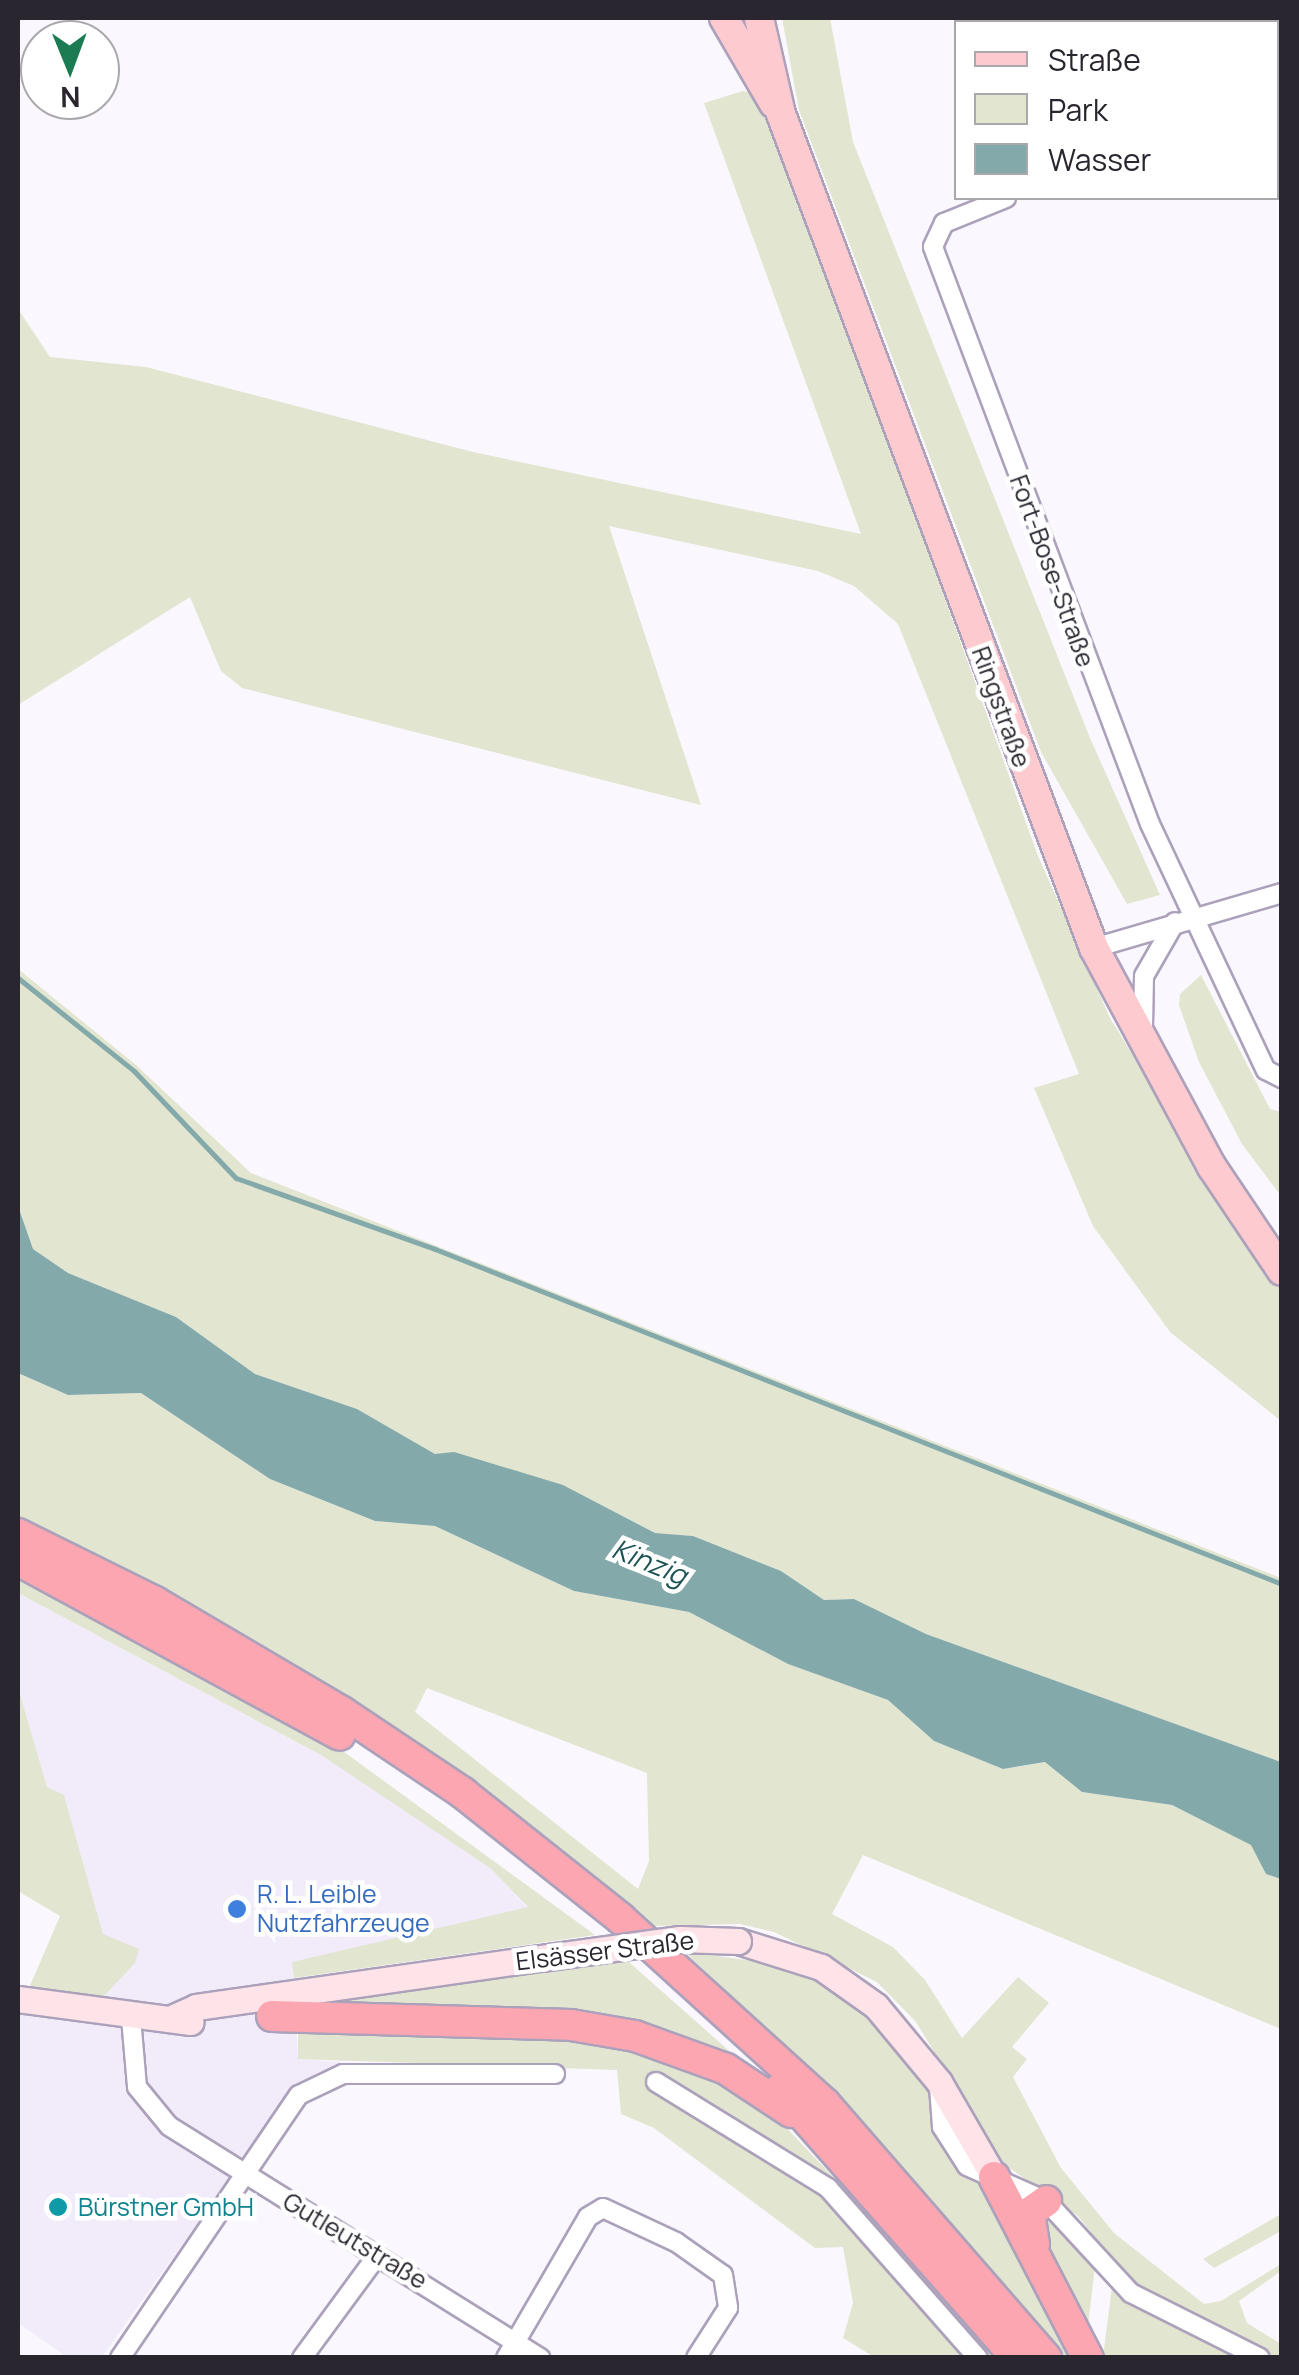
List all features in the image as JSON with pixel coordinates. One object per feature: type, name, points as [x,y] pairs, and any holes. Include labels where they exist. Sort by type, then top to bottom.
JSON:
[{"type":"highway","points":[[18,1534],[155,1602],[327,1703],[463,1793],[620,1918],[825,2104],[1046,2358]]},
{"type":"highway","points":[[18,1560],[277,1697],[460,1816],[629,1950],[830,2140],[1017,2358]]},
{"type":"highway","points":[[276,2007],[571,2025],[635,2036],[726,2068],[830,2140]]},
{"type":"highway","points":[[994,2177],[1035,2246],[1088,2358]]},
{"type":"highway","points":[[1035,2246],[1029,2214],[1046,2201]]},
{"type":"main road","name":"Ringstraße","points":[[724,18],[748,69],[781,114]]},
{"type":"main road","name":"Ringstraße","points":[[759,18],[781,114],[1094,948],[1150,1059],[1282,1271]]},
{"type":"street","name":"Fort-Bose-Straße","points":[[1001,200],[944,223],[933,247],[1062,600],[1150,824],[1198,916],[1266,1070],[1282,1078]]},
{"type":"street","points":[[1094,948],[1282,893]]},
{"type":"street","points":[[1150,1059],[1140,1013],[1144,976],[1175,922]]},
{"type":"street","name":"Elsässer Straße","points":[[18,1999],[131,2018],[174,2017],[198,2024],[541,1958],[680,1940],[738,1941],[802,1958],[856,1988],[897,2026],[939,2082],[994,2177]]},
{"type":"street","name":"Gutleutstraße","points":[[131,2018],[144,2098],[169,2126],[243,2176],[518,2339],[540,2358]]},
{"type":"street","points":[[120,2358],[299,2095],[342,2074],[555,2074]]},
{"type":"street","points":[[656,2082],[828,2188],[978,2358]]},
{"type":"street","points":[[994,2177],[1046,2201],[1131,2293],[1260,2358]]},
{"type":"street","points":[[506,2358],[588,2216],[603,2208],[676,2242],[722,2275],[728,2308],[696,2358]]},
{"type":"street","points":[[302,2358],[377,2256]]},
{"type":"shaded area","points":[[18,1593],[321,1755],[490,1868],[528,1908],[293,1962],[298,2059],[341,2062],[292,2090],[102,2357],[67,2357],[18,2323],[18,1986],[29,1988],[103,1934],[64,1795],[47,1787],[18,1687]]},
{"type":"green space","points":[[782,18],[830,18],[853,142],[1090,738],[1160,895],[1127,904],[1041,752],[799,110]]},
{"type":"green space","points":[[743,91],[753,93],[761,109],[818,248],[1038,856],[1110,1018],[1236,1223],[1281,1281],[1281,1421],[1170,1332],[1093,1226],[1034,1088],[1079,1074],[898,624],[854,586],[818,571],[609,526],[701,805],[242,688],[221,671],[190,597],[18,705],[18,309],[50,357],[146,367],[473,452],[861,534],[704,103]]},
{"type":"green space","points":[[18,969],[136,1065],[251,1173],[1281,1578],[1281,1762],[926,1634],[854,1599],[824,1600],[781,1571],[693,1536],[655,1533],[563,1485],[435,1454],[357,1409],[255,1374],[176,1317],[68,1273],[33,1249],[18,1206]]},
{"type":"green space","points":[[1201,975],[1270,1109],[1281,1112],[1281,1196],[1242,1144],[1199,1062],[1179,1005],[1180,994]]},
{"type":"green space","points":[[18,1373],[68,1395],[141,1393],[270,1479],[375,1521],[435,1526],[574,1591],[689,1612],[788,1664],[888,1700],[934,1741],[1003,1769],[1046,1762],[1082,1792],[1172,1805],[1252,1845],[1266,1874],[1281,1879],[1281,2029],[863,1855],[832,1914],[893,1947],[925,1980],[962,2038],[1018,1977],[1049,2003],[1012,2047],[1027,2059],[1013,2077],[1061,2168],[1114,2233],[1204,2304],[1221,2301],[1281,2264],[1281,2271],[1239,2301],[1247,2323],[1281,2344],[1281,2357],[1103,2357],[1112,2287],[1109,2255],[1078,2216],[1001,2162],[916,2022],[877,1982],[774,1932],[740,1924],[650,1926],[400,1733],[188,1605],[18,1518]],"holes":[[[427,1688],[647,1773],[649,1861],[638,1889],[415,1712]]]},
{"type":"green space","points":[[18,1568],[325,1738],[595,1935],[294,1978],[292,1962],[528,1907],[490,1868],[321,1755],[18,1593]]},
{"type":"green space","points":[[18,1687],[47,1787],[64,1795],[103,1934],[139,1949],[135,1963],[102,1998],[29,1988],[60,1916],[18,1891]]},
{"type":"green space","points":[[685,1952],[802,1967],[876,2018],[930,2086],[932,2111],[955,2164],[990,2187],[1076,2357],[1066,2357],[857,2114]]},
{"type":"green space","points":[[622,1956],[761,2079],[780,2121],[1004,2357],[874,2357],[843,2338],[853,2303],[843,2247],[815,2248],[654,2128],[621,2114],[617,2070],[298,2059],[298,2005]]},
{"type":"green space","points":[[1281,2214],[1281,2231],[1214,2268],[1203,2259]]},
{"type":"green space","points":[[1040,2217],[1063,2230],[1095,2266],[1087,2334],[1038,2229]]},
{"type":"water","name":"Kinzig","points":[[18,1206],[33,1249],[68,1273],[176,1317],[255,1374],[357,1409],[435,1454],[454,1452],[563,1485],[655,1533],[693,1536],[781,1571],[824,1600],[854,1599],[926,1634],[1281,1762],[1281,1879],[1266,1874],[1251,1845],[1172,1805],[1082,1792],[1045,1762],[1003,1769],[934,1741],[888,1700],[788,1664],[689,1612],[574,1591],[435,1526],[375,1521],[270,1479],[141,1393],[68,1395],[18,1373]]},
{"type":"waterway","points":[[18,978],[134,1071],[236,1178],[435,1249],[1282,1584]]},
{"type":"place","name":"R. L. Leible Nutzfahrzeuge","points":[[237,1909]]},
{"type":"place","name":"Bürstner GmbH","points":[[58,2207]]}]
